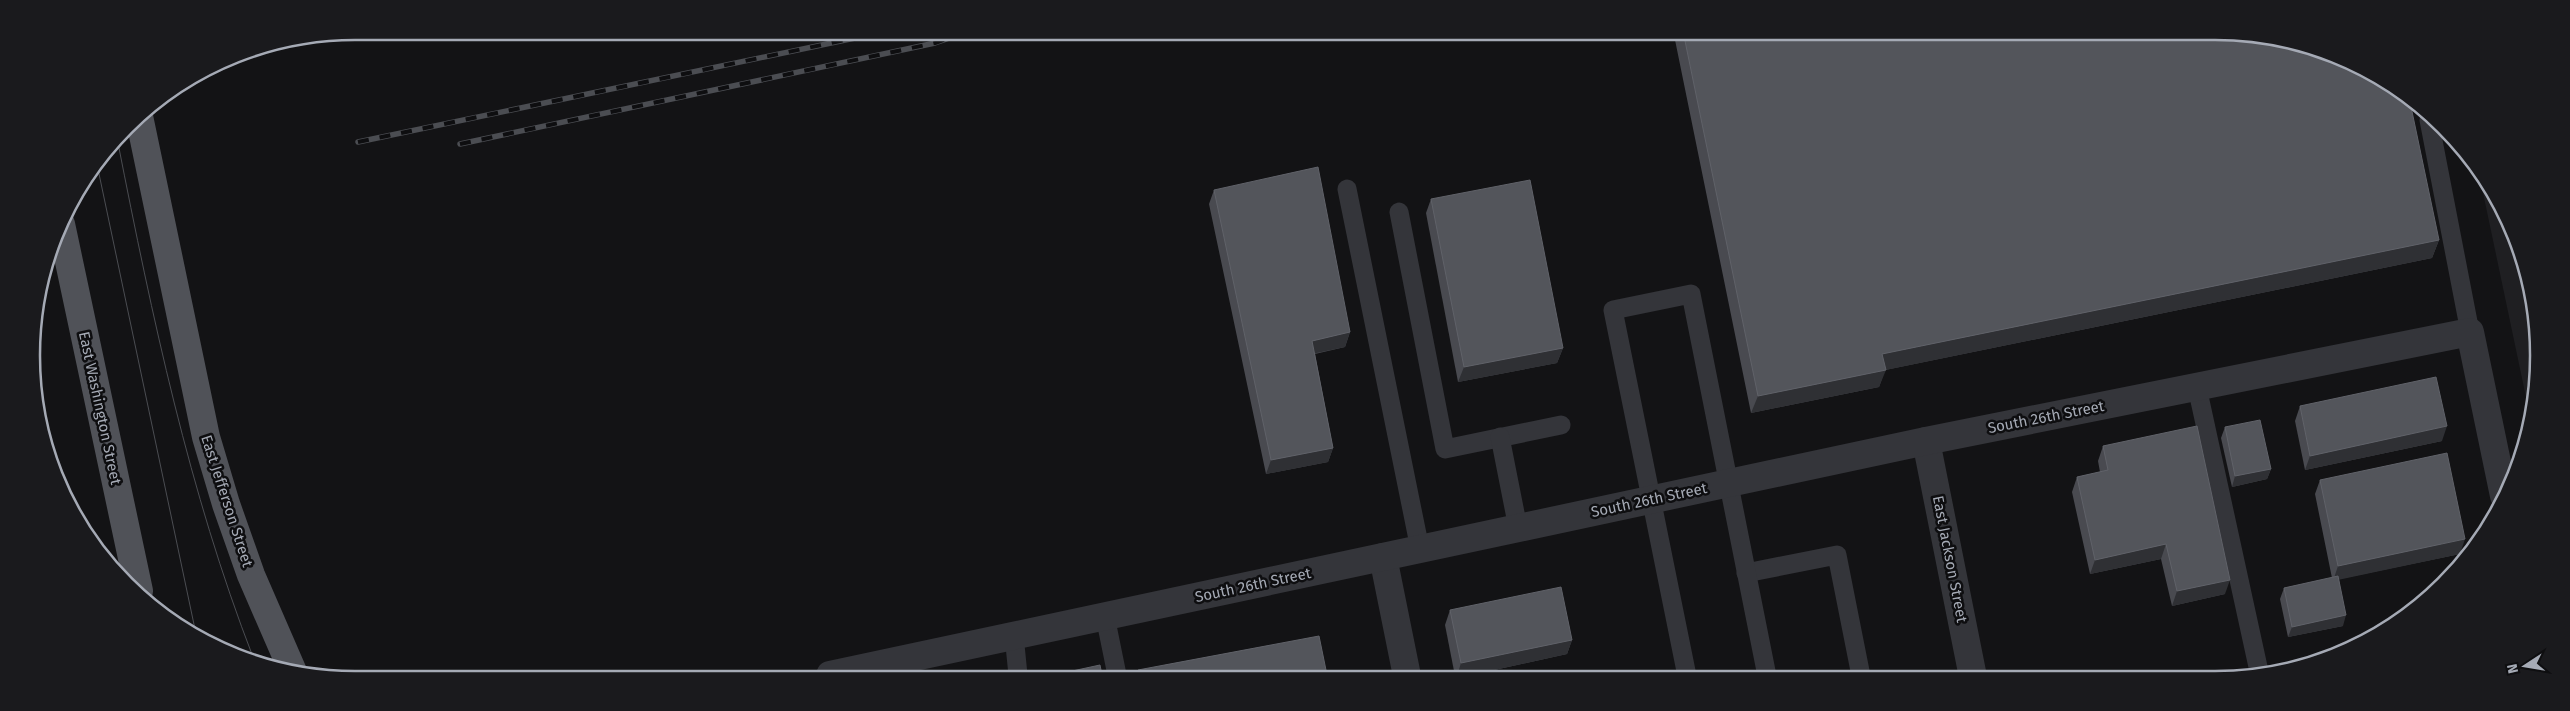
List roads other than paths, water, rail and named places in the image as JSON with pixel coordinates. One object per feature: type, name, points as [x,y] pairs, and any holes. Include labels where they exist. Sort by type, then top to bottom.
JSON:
[{"type":"main road","name":"East Jefferson Street","points":[[140,125],[180,322],[206,437],[226,504],[251,575],[290,664]]},
{"type":"main road","name":"East Washington Street","points":[[63,237],[130,577]]},
{"type":"street","name":"South 26th Street","points":[[846,671],[1926,441],[2470,332]]},
{"type":"street","points":[[2470,332],[2502,485]]},
{"type":"street","name":"East Jackson Street","points":[[1926,441],[1973,671]]},
{"type":"street","points":[[1383,557],[1406,671]]},
{"type":"lane","points":[[2429,123],[2470,332]]},
{"type":"lane","points":[[1347,189],[1420,549]]},
{"type":"lane","points":[[1399,212],[1445,448],[1561,425]]},
{"type":"lane","points":[[1686,671],[1613,310],[1691,294],[1766,671]]},
{"type":"lane","points":[[2197,387],[2258,668]]},
{"type":"lane","points":[[1500,437],[1518,528]]},
{"type":"lane","points":[[1746,573],[1837,555],[1860,671]]},
{"type":"lane","points":[[1105,616],[1116,671]]},
{"type":"lane","points":[[1014,635],[1018,671]]},
{"type":"tram line","points":[[119,146],[144,273],[174,403],[210,531],[230,595],[252,653]]},
{"type":"tram line","points":[[99,172],[194,627]]},
{"type":"railway","points":[[358,142],[846,40]]},
{"type":"railway","points":[[460,144],[944,40]]}]
